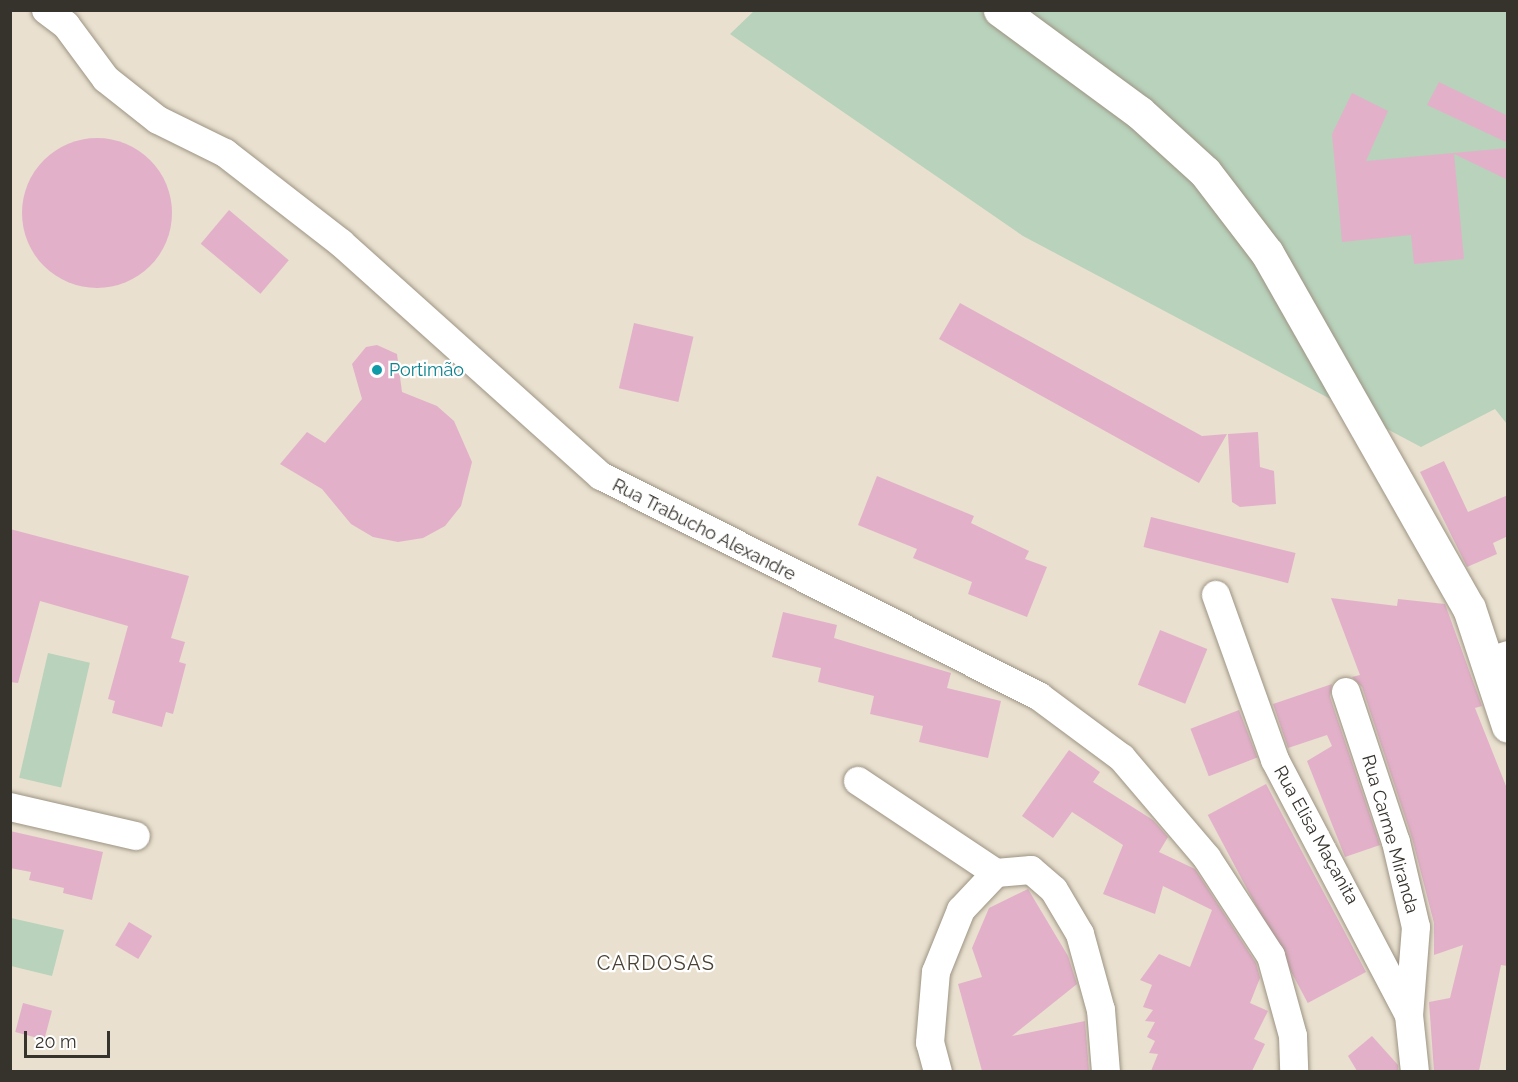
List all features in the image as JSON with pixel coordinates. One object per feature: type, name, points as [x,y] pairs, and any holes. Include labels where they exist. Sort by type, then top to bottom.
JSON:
[{"type":"street","name":"Rua Trabucho Alexandre","points":[[46,10],[66,25],[106,79],[158,120],[225,153],[341,243],[601,476],[1040,697],[1122,758],[1208,858],[1271,956],[1293,1036],[1294,1071]]},
{"type":"street","points":[[1000,10],[1130,105],[1205,172],[1267,254],[1497,658],[1508,726]]},
{"type":"street","name":"Rua Elisa Maçanita","points":[[1216,596],[1275,760],[1409,1015],[1415,1071]]},
{"type":"street","name":"Rua Carme Miranda","points":[[1346,692],[1396,842],[1416,927],[1409,1015]]},
{"type":"street","points":[[858,781],[996,873],[1031,870],[1054,890],[1080,934],[1101,1010],[1106,1071]]},
{"type":"street","points":[[10,807],[136,836]]},
{"type":"street","points":[[938,1071],[930,1043],[936,972],[961,910],[996,873]]},
{"type":"green space","points":[[755,10],[1507,11],[1507,424],[1495,409],[1421,447],[1023,236],[730,34]]},
{"type":"green space","points":[[48,653],[90,663],[61,787],[19,778]]},
{"type":"green space","points":[[11,918],[64,930],[52,976],[11,966]]},
{"type":"building","points":[[1439,82],[1508,116],[1508,143],[1427,105]]},
{"type":"building","points":[[1352,93],[1388,111],[1366,161],[1508,148],[1508,180],[1454,154],[1464,259],[1414,264],[1411,235],[1342,242],[1332,134]]},
{"type":"building","points":[[97,138],[126,143],[139,150],[150,160],[160,171],[167,184],[172,213],[167,242],[160,255],[150,266],[139,276],[126,283],[97,288],[68,283],[55,276],[44,266],[34,255],[27,242],[22,213],[27,184],[34,171],[44,160],[55,150],[68,143]]},
{"type":"building","points":[[229,210],[289,260],[260,294],[201,244]]},
{"type":"building","points":[[960,303],[1202,436],[1227,434],[1199,483],[939,339]]},
{"type":"building","points":[[634,323],[693,337],[678,402],[619,388]]},
{"type":"building","points":[[377,345],[397,354],[402,392],[437,406],[454,421],[472,462],[461,506],[445,526],[423,538],[398,542],[373,537],[351,524],[322,489],[280,464],[307,432],[325,443],[362,399],[352,364],[366,347]]},
{"type":"building","points":[[1258,432],[1260,467],[1274,471],[1276,504],[1240,507],[1232,502],[1228,434]]},
{"type":"building","points":[[1444,461],[1468,512],[1508,495],[1508,536],[1493,543],[1497,554],[1467,567],[1420,472]]},
{"type":"building","points":[[877,476],[974,516],[971,523],[1029,551],[1025,559],[1047,567],[1027,617],[968,594],[972,582],[913,558],[917,549],[858,525]]},
{"type":"building","points":[[1151,517],[1296,553],[1288,583],[1144,547]]},
{"type":"building","points":[[10,529],[189,576],[171,638],[185,642],[179,662],[186,664],[173,714],[166,712],[162,727],[112,713],[115,701],[108,699],[128,626],[40,601],[18,683],[10,682]]},
{"type":"building","points":[[1331,598],[1397,606],[1398,599],[1445,604],[1482,706],[1475,708],[1508,791],[1508,966],[1501,965],[1479,1071],[1434,1071],[1429,1002],[1450,998],[1463,945],[1434,955],[1434,923],[1412,838],[1362,687],[1352,677],[1360,675]]},
{"type":"building","points":[[783,612],[837,625],[834,638],[951,673],[947,688],[1001,701],[988,758],[919,742],[923,726],[870,714],[874,696],[818,682],[821,668],[772,657]]},
{"type":"building","points":[[1160,630],[1207,649],[1185,704],[1138,685]]},
{"type":"building","points":[[1332,684],[1330,697],[1380,845],[1345,857],[1307,761],[1332,746],[1327,735],[1288,748],[1273,704]]},
{"type":"building","points":[[1239,710],[1257,758],[1209,776],[1190,729]]},
{"type":"building","points":[[1069,750],[1100,772],[1093,782],[1153,820],[1168,837],[1159,852],[1195,869],[1256,963],[1260,978],[1250,1003],[1268,1011],[1254,1039],[1265,1044],[1252,1071],[1151,1071],[1158,1054],[1149,1053],[1155,1041],[1147,1037],[1155,1022],[1145,1021],[1153,1010],[1143,1007],[1152,985],[1140,980],[1159,954],[1190,967],[1212,910],[1163,886],[1155,914],[1103,894],[1123,845],[1072,812],[1053,838],[1022,816]]},
{"type":"building","points":[[1266,784],[1366,972],[1308,1003],[1208,815]]},
{"type":"building","points":[[10,831],[103,852],[92,900],[63,893],[64,888],[29,880],[31,872],[10,868]]},
{"type":"building","points":[[1028,889],[1068,956],[1077,984],[1012,1036],[1085,1021],[1089,1071],[982,1071],[958,984],[982,977],[972,948],[989,908]]},
{"type":"building","points":[[129,922],[152,936],[138,959],[115,945]]},
{"type":"building","points":[[23,1003],[52,1011],[44,1040],[15,1032]]},
{"type":"building","points":[[1372,1036],[1398,1065],[1398,1071],[1357,1071],[1348,1056]]},
{"type":"place","name":"Portimão","points":[[377,370]]},
{"type":"district","name":"CARDOSAS","points":[[656,963]]}]
